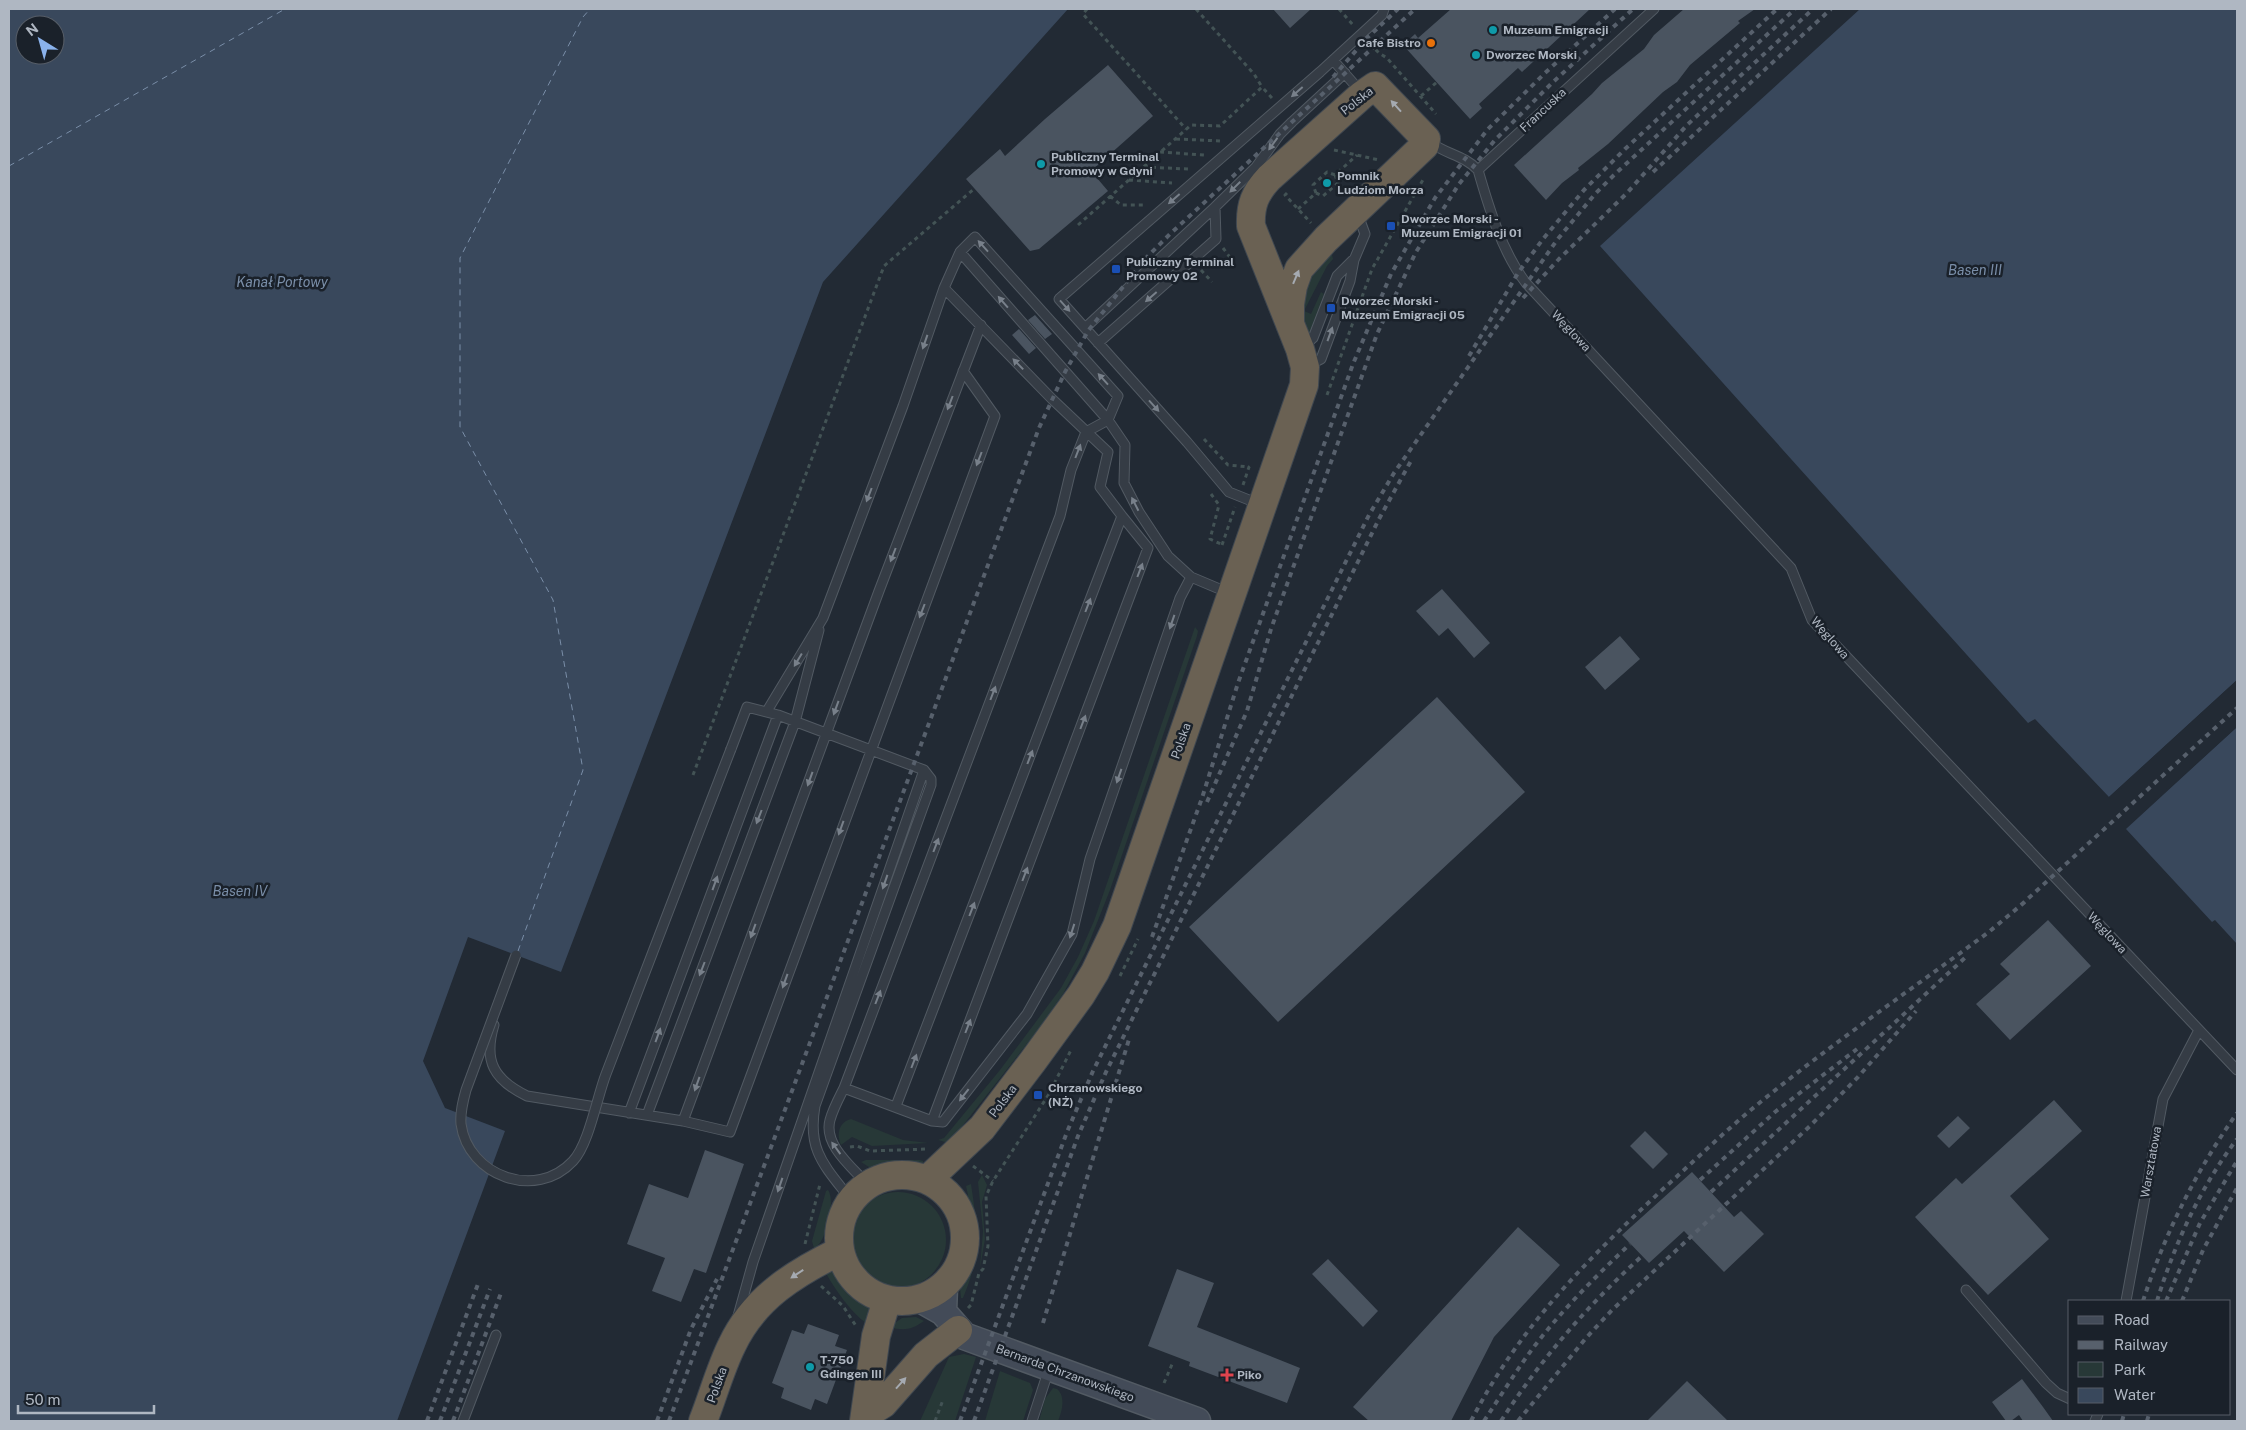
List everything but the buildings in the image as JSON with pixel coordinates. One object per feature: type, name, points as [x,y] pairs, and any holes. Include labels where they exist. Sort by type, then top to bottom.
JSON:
[{"type":"highway","name":"Polska","points":[[927,1180],[982,1128],[1081,995],[1106,949],[1121,916],[1231,594],[1250,501],[1304,385],[1302,358],[1251,226],[1250,213],[1258,190],[1362,95],[1375,86],[1380,88],[1426,139],[1425,145],[1310,254],[1299,269],[1293,286],[1290,304],[1290,324]]},
{"type":"highway","name":"Polska","points":[[950,1197],[982,1128]]},
{"type":"highway","points":[[864,1418],[883,1404],[926,1355],[946,1307],[964,1252],[966,1233],[961,1213],[940,1187],[927,1180],[907,1175],[887,1176],[860,1192],[843,1216],[839,1233],[840,1251],[845,1267],[868,1292],[888,1300],[946,1307]]},
{"type":"highway","name":"Polska","points":[[703,1421],[731,1346],[744,1323],[773,1291],[806,1268],[840,1251]]},
{"type":"highway","points":[[864,1418],[876,1336],[888,1300]]},
{"type":"street","name":"Bernarda Chrzanowskiego","points":[[946,1307],[964,1336],[1196,1421]]},
{"type":"lane","points":[[1250,501],[1229,492],[1187,442],[1058,299],[1333,60],[1382,15],[1384,9]]},
{"type":"lane","name":"Francuska","points":[[1478,170],[1654,9]]},
{"type":"lane","points":[[1333,60],[1362,95]]},
{"type":"lane","points":[[1085,328],[1256,167],[1280,134],[1345,73]]},
{"type":"lane","points":[[1426,139],[1437,148],[1464,158],[1478,170]]},
{"type":"lane","points":[[1256,167],[1294,156]]},
{"type":"lane","name":"Węglowa","points":[[1478,170],[1487,202],[1518,273],[1526,283],[1791,568],[1812,620],[2237,1070]]},
{"type":"lane","points":[[1098,343],[1216,239],[1215,207]]},
{"type":"lane","points":[[1354,260],[1337,276],[1313,338],[1302,358],[1321,359],[1350,281],[1354,260],[1365,234],[1356,210]]},
{"type":"lane","points":[[648,1115],[795,722],[823,618],[903,406],[944,288],[960,252],[975,237],[1118,396],[1108,420],[1086,432],[1071,470],[1060,516],[844,1088],[830,1119],[829,1136],[860,1192]]},
{"type":"lane","points":[[960,252],[1108,420],[1125,445],[1124,482],[1139,512],[1168,556],[1191,578],[1231,594]]},
{"type":"lane","points":[[932,1120],[1148,548],[1100,487],[1108,452],[944,288]]},
{"type":"lane","points":[[682,1122],[981,325]]},
{"type":"lane","points":[[860,1192],[818,1154],[813,1136],[813,1120],[821,1088],[931,785],[931,779],[924,770],[870,750],[827,733],[767,711],[747,706],[608,1068],[582,1148],[574,1160],[561,1172],[547,1179],[531,1181],[514,1180],[498,1175],[484,1166],[473,1153],[465,1139],[461,1124],[461,1107],[516,955],[489,1041],[489,1053],[496,1073],[513,1090],[527,1096],[629,1113],[648,1115],[730,1132],[870,750],[995,416],[963,371]]},
{"type":"lane","points":[[896,1106],[1122,516]]},
{"type":"lane","points":[[844,1088],[932,1120],[943,1122],[1027,1014],[1072,934],[1090,859],[1180,598],[1191,578]]},
{"type":"lane","points":[[767,711],[823,618]]},
{"type":"lane","points":[[629,1113],[778,715]]},
{"type":"lane","points":[[725,1363],[753,1262],[924,770]]},
{"type":"lane","name":"Warsztatowa","points":[[2126,1300],[2163,1099],[2198,1030]]},
{"type":"lane","points":[[1966,1290],[2046,1383],[2068,1398]]},
{"type":"lane","points":[[463,1421],[496,1336]]},
{"type":"lane","points":[[1032,1421],[1049,1367]]},
{"type":"path","points":[[1087,9],[1083,14],[1186,129]]},
{"type":"path","points":[[1196,9],[1254,74],[1273,99]]},
{"type":"path","points":[[1340,9],[1353,25]]},
{"type":"path","points":[[1371,44],[1379,53]]},
{"type":"path","points":[[1421,96],[1437,82]]},
{"type":"path","points":[[1078,224],[1191,125],[1220,126],[1262,87]]},
{"type":"path","points":[[1175,139],[1223,141]]},
{"type":"path","points":[[1330,154],[1335,149],[1380,160],[1383,163]]},
{"type":"path","points":[[1160,152],[1207,155]]},
{"type":"path","points":[[1334,175],[1357,154]]},
{"type":"path","points":[[1144,166],[1191,169]]},
{"type":"path","points":[[1326,172],[1334,175],[1338,182],[1323,196],[1316,193],[1313,185],[1326,172]]},
{"type":"path","points":[[1128,180],[1176,183]]},
{"type":"path","points":[[693,775],[884,266],[975,188]]},
{"type":"path","points":[[1292,189],[1285,195],[1314,226]]},
{"type":"path","points":[[1298,209],[1316,193]]},
{"type":"path","points":[[1110,196],[1121,205],[1144,205],[1150,211]]},
{"type":"path","points":[[1216,248],[1227,244]]},
{"type":"path","points":[[1221,245],[1234,263]]},
{"type":"path","points":[[1197,265],[1212,282]]},
{"type":"path","points":[[1203,437],[1228,466],[1249,467],[1255,462]]},
{"type":"path","points":[[1208,490],[1219,505],[1210,539],[1222,545],[1250,501],[1249,467]]},
{"type":"path","points":[[850,1147],[857,1146],[870,1152],[937,1148]]},
{"type":"path","points":[[980,1171],[993,1181]]},
{"type":"path","points":[[803,1250],[820,1184]]},
{"type":"path","points":[[946,1307],[970,1306],[979,1273]]},
{"type":"path","points":[[818,1283],[843,1306],[860,1332]]},
{"type":"path","points":[[1164,1383],[1173,1362]]},
{"type":"path","points":[[935,1421],[943,1400]]},
{"type":"green space","points":[[1331,251],[1333,259],[1327,266],[1304,311],[1311,314],[1321,292],[1324,294],[1309,334],[1306,335],[1299,304],[1304,280]]},
{"type":"green space","points":[[1195,627],[1198,631],[1197,636],[1110,890],[1085,953],[1063,994],[1037,1031],[949,1143],[938,1140],[944,1138],[1000,1070],[1061,988],[1078,957],[1094,921]]},
{"type":"green space","points":[[851,1119],[903,1140],[928,1143],[872,1146],[852,1137],[841,1145],[839,1133],[841,1126]]},
{"type":"green space","points":[[866,1160],[919,1160],[923,1161],[923,1164],[869,1167],[861,1162]]},
{"type":"green space","points":[[982,1175],[987,1185],[982,1202],[985,1239],[980,1268],[983,1231],[978,1182]]},
{"type":"green space","points":[[971,1184],[976,1226],[976,1247],[971,1276],[963,1298],[961,1298],[960,1288],[969,1261],[972,1235],[972,1226],[966,1206],[968,1195],[966,1186]]},
{"type":"green space","points":[[828,1190],[831,1203],[826,1231],[818,1245],[814,1248],[812,1241],[826,1191]]},
{"type":"green space","points":[[898,1192],[916,1196],[932,1206],[942,1222],[946,1240],[942,1258],[932,1274],[916,1284],[898,1288],[880,1284],[864,1274],[854,1258],[850,1240],[854,1222],[864,1206],[880,1196]]},
{"type":"green space","points":[[826,1270],[833,1272],[849,1294],[870,1308],[869,1324],[857,1316],[844,1301],[828,1277]]},
{"type":"green space","points":[[916,1317],[924,1321],[907,1329],[889,1327],[902,1318]]},
{"type":"green space","points":[[964,1354],[976,1357],[955,1421],[920,1421],[949,1357]]},
{"type":"green space","points":[[1000,1371],[1030,1383],[1033,1390],[1023,1421],[985,1421]]},
{"type":"green space","points":[[1053,1388],[1057,1389],[1062,1396],[1062,1409],[1058,1421],[1039,1421],[1045,1399]]},
{"type":"water","points":[[9,9],[1068,9],[823,282],[561,972],[468,937],[423,1061],[445,1108],[505,1131],[397,1421],[9,1421]]},
{"type":"water","name":"Basen III","points":[[1860,9],[2237,9],[2237,680],[2109,797],[2035,719],[2028,723],[1600,246]]},
{"type":"water","points":[[2237,727],[2237,944],[2215,920],[2212,922],[2126,829]]},
{"type":"pier","points":[[2237,680],[2237,683],[2110,799],[2109,797]]},
{"type":"pier","points":[[2237,724],[2237,727],[2131,821]]},
{"type":"ferry route","points":[[9,166],[285,9]]},
{"type":"ferry route","points":[[518,951],[583,770],[553,600],[460,427],[460,258],[583,17],[590,9]]},
{"type":"railway","points":[[1333,77],[1366,39],[1398,9]]},
{"type":"railway","points":[[669,1421],[1039,428],[1065,372],[1088,331],[1145,259],[1415,9]]},
{"type":"railway","points":[[1152,937],[1202,798],[1238,683],[1353,364],[1391,274],[1435,198],[1488,129],[1545,73],[1615,9]]},
{"type":"railway","points":[[1207,802],[1247,711],[1271,629],[1377,334],[1416,252],[1459,184],[1495,140],[1552,83],[1633,9]]},
{"type":"railway","points":[[1469,356],[1518,273],[1543,239],[1584,190],[1625,149],[1777,9]]},
{"type":"railway","points":[[960,1421],[1067,1132],[1093,1071],[1369,515],[1394,473],[1557,240],[1595,194],[1795,9]]},
{"type":"railway","points":[[1523,298],[1559,259],[1627,193],[1687,125],[1813,9]]},
{"type":"railway","points":[[1653,172],[1831,9]]},
{"type":"railway","points":[[974,1421],[1078,1136],[1106,1072],[1379,519],[1412,459]]},
{"type":"railway","points":[[2021,905],[2237,708]]},
{"type":"railway","points":[[1471,1421],[1511,1355],[1556,1297],[1607,1243],[1662,1190],[1752,1109],[1840,1041],[1990,931],[2026,901]]},
{"type":"railway","points":[[1711,1192],[1968,955]]},
{"type":"railway","points":[[1518,1421],[1586,1338],[1612,1310],[1810,1126],[1858,1077],[1916,1011]]},
{"type":"railway","points":[[1043,1323],[1130,1036]]},
{"type":"railway","points":[[1700,1180],[1775,1112],[1857,1049]]},
{"type":"railway","points":[[2143,1300],[2161,1251],[2183,1203],[2208,1157],[2237,1113]]},
{"type":"railway","points":[[2157,1300],[2180,1237],[2200,1196],[2237,1139]]},
{"type":"railway","points":[[2166,1300],[2200,1223],[2237,1161]]},
{"type":"railway","points":[[2182,1300],[2203,1250],[2237,1188]]},
{"type":"railway","points":[[1484,1421],[1520,1366],[1544,1334],[1580,1294],[1630,1244]]},
{"type":"railway","points":[[1501,1421],[1532,1376],[1566,1334],[1602,1294],[1642,1256]]},
{"type":"railway","points":[[657,1421],[691,1329],[717,1279]]},
{"type":"railway","points":[[427,1421],[478,1284]]},
{"type":"railway","points":[[440,1421],[490,1289]]},
{"type":"railway","points":[[453,1421],[501,1293]]},
{"type":"railway","points":[[2122,1421],[2124,1415]]},
{"type":"railway","points":[[2147,1421],[2149,1415]]},
{"type":"place","name":"Muzeum Emigracji","points":[[1493,30]]},
{"type":"place","name":"Cafe Bistro","points":[[1431,43]]},
{"type":"place","name":"Dworzec Morski","points":[[1476,55]]},
{"type":"place","name":"Publiczny Terminal Promowy w Gdyni","points":[[1041,164]]},
{"type":"place","name":"Pomnik Ludziom Morza","points":[[1327,183]]},
{"type":"place","name":"Dworzec Morski - Muzeum Emigracji 01","points":[[1391,226]]},
{"type":"place","name":"Publiczny Terminal Promowy 02","points":[[1116,269]]},
{"type":"place","name":"Dworzec Morski - Muzeum Emigracji 05","points":[[1331,308]]},
{"type":"place","name":"Chrzanowskiego (NŻ)","points":[[1038,1095]]},
{"type":"place","name":"T-750 Gdingen III","points":[[810,1367]]},
{"type":"place","name":"Piko","points":[[1227,1375]]},
{"type":"water label","name":"Kanał Portowy","points":[[282,282]]},
{"type":"water label","name":"Basen IV","points":[[240,891]]}]
